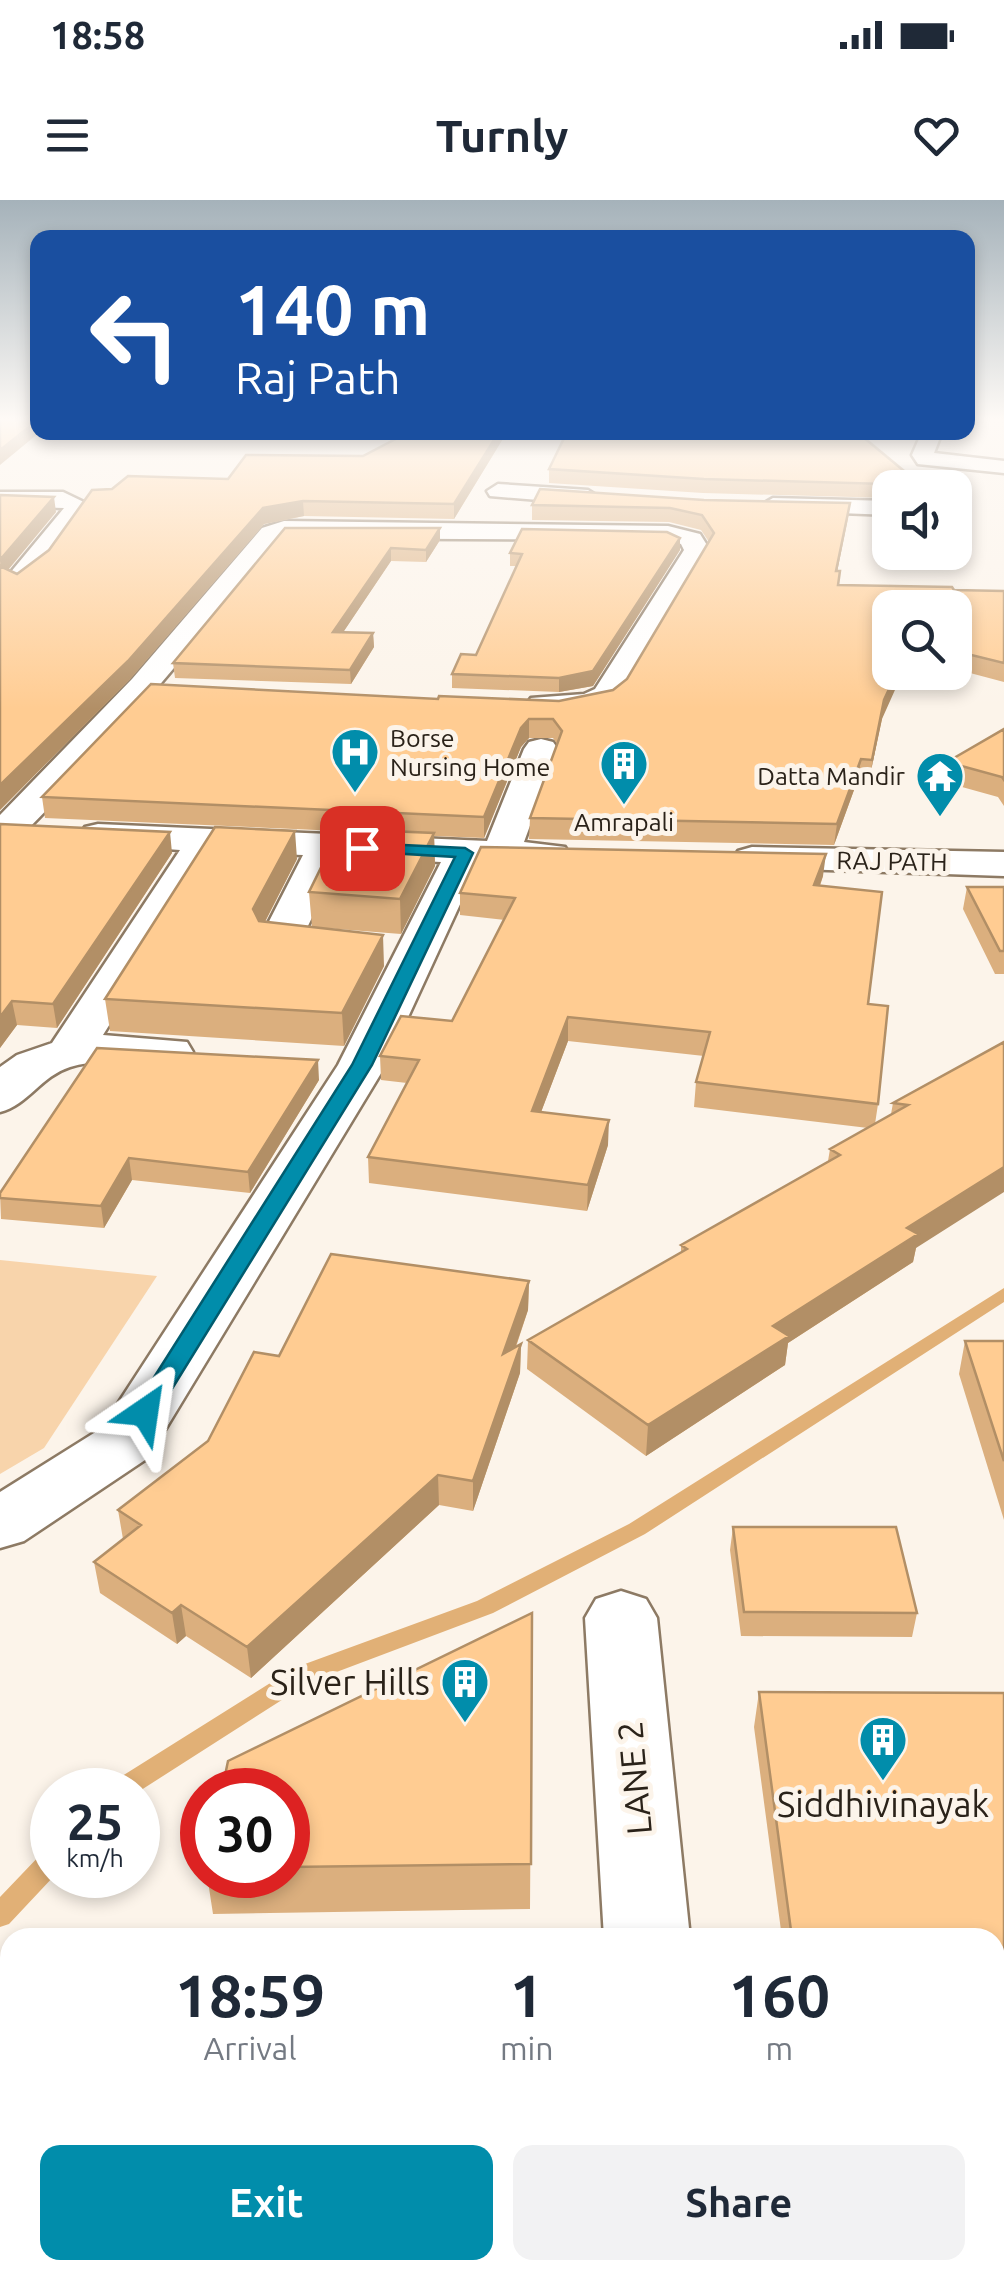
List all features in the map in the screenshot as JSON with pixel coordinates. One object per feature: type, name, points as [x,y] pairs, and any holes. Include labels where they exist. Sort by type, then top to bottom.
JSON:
[{"type":"street","points":[[18,580],[55,540],[71,515]]},
{"type":"street","points":[[3,830],[70,769],[144,689],[271,533],[289,520],[728,538]]},
{"type":"street","points":[[857,534],[872,526]]},
{"type":"street","points":[[520,704],[575,705],[607,695],[698,550],[691,538]]},
{"type":"street","points":[[144,689],[184,691]]},
{"type":"street","points":[[0,1524],[125,1443],[362,1065],[418,952],[483,854],[541,749]]},
{"type":"street","points":[[3,830],[578,856]]},
{"type":"street","points":[[70,1050],[206,840]]},
{"type":"street","points":[[327,846],[280,941],[418,952]]},
{"type":"street","name":"RAJ PATH","points":[[713,858],[1004,864]]},
{"type":"street","points":[[0,1097],[14,1076],[70,1050],[214,1055]]},
{"type":"street","points":[[307,1061],[362,1065]]},
{"type":"street","name":"LANE 2","points":[[622,1618],[646,1928]]},
{"type":"shaded area","points":[[0,1260],[157,1276],[44,1448],[0,1474]]},
{"type":"building","points":[[0,515],[39,515],[0,560]]},
{"type":"building","points":[[74,515],[257,515],[128,661],[0,785],[0,566],[17,574],[49,550]]},
{"type":"building","points":[[702,515],[848,515],[836,571],[840,571],[838,585],[954,590],[872,590],[872,690],[889,690],[872,760],[861,759],[837,824],[530,818],[562,731],[553,719],[529,719],[521,728],[484,817],[42,797],[151,684],[438,699],[439,696],[559,701],[613,690],[627,679],[714,533]]},
{"type":"building","points":[[285,528],[440,528],[426,550],[391,548],[333,632],[373,633],[350,670],[173,663]]},
{"type":"building","points":[[522,529],[667,532],[680,538],[593,671],[559,678],[452,674],[461,654],[476,655],[522,554],[510,553]]},
{"type":"building","points":[[972,590],[1004,591],[1004,663],[972,655]]},
{"type":"building","points":[[1004,729],[1004,780],[947,762]]},
{"type":"building","points":[[0,824],[170,832],[53,1004],[12,1001],[0,1017]]},
{"type":"building","points":[[215,827],[295,831],[253,909],[259,921],[383,935],[342,1013],[105,999]]},
{"type":"building","points":[[340,829],[434,833],[400,899],[309,892]]},
{"type":"building","points":[[481,847],[826,854],[814,885],[882,892],[868,1004],[888,1006],[878,1104],[696,1082],[710,1032],[568,1017],[532,1111],[609,1120],[588,1185],[368,1157],[419,1060],[380,1056],[401,1016],[452,1021],[515,898],[460,893]]},
{"type":"building","points":[[967,887],[1004,887],[1004,951],[1000,951]]},
{"type":"building","points":[[1004,1042],[1004,1167],[907,1228],[918,1234],[773,1326],[789,1336],[648,1425],[528,1340],[687,1249],[681,1245],[840,1155],[830,1149],[908,1105],[893,1103]]},
{"type":"building","points":[[97,1048],[318,1060],[248,1172],[129,1158],[101,1206],[0,1198]]},
{"type":"building","points":[[331,1254],[529,1281],[503,1354],[521,1344],[473,1481],[438,1475],[247,1647],[181,1605],[172,1613],[94,1562],[141,1525],[118,1510],[208,1441],[254,1352],[279,1356]]},
{"type":"building","points":[[965,1341],[1004,1341],[1004,1461]]},
{"type":"building","points":[[733,1527],[896,1527],[917,1613],[744,1612]]},
{"type":"building","name":"Silver Hills","points":[[532,1613],[531,1864],[310,1867],[310,1768],[227,1768],[228,1761]]},
{"type":"building","points":[[759,1692],[1004,1693],[1004,1928],[791,1928]]},
{"type":"waterway","points":[[155,1768],[302,1675],[485,1607],[637,1529],[1004,1294]]},
{"type":"waterway","points":[[0,1915],[30,1883]]},
{"type":"place","name":"Borse Nursing Home","points":[[355,794]]},
{"type":"place","name":"Amrapali","points":[[624,806]]},
{"type":"place","name":"Datta Mandir","points":[[940,818]]},
{"type":"place","name":"Silver Hills","points":[[465,1724]]},
{"type":"place","name":"Siddhivinayak","points":[[883,1782]]},
{"type":"route","points":[[145,1412],[362,1065],[465,853],[362,848]]}]
